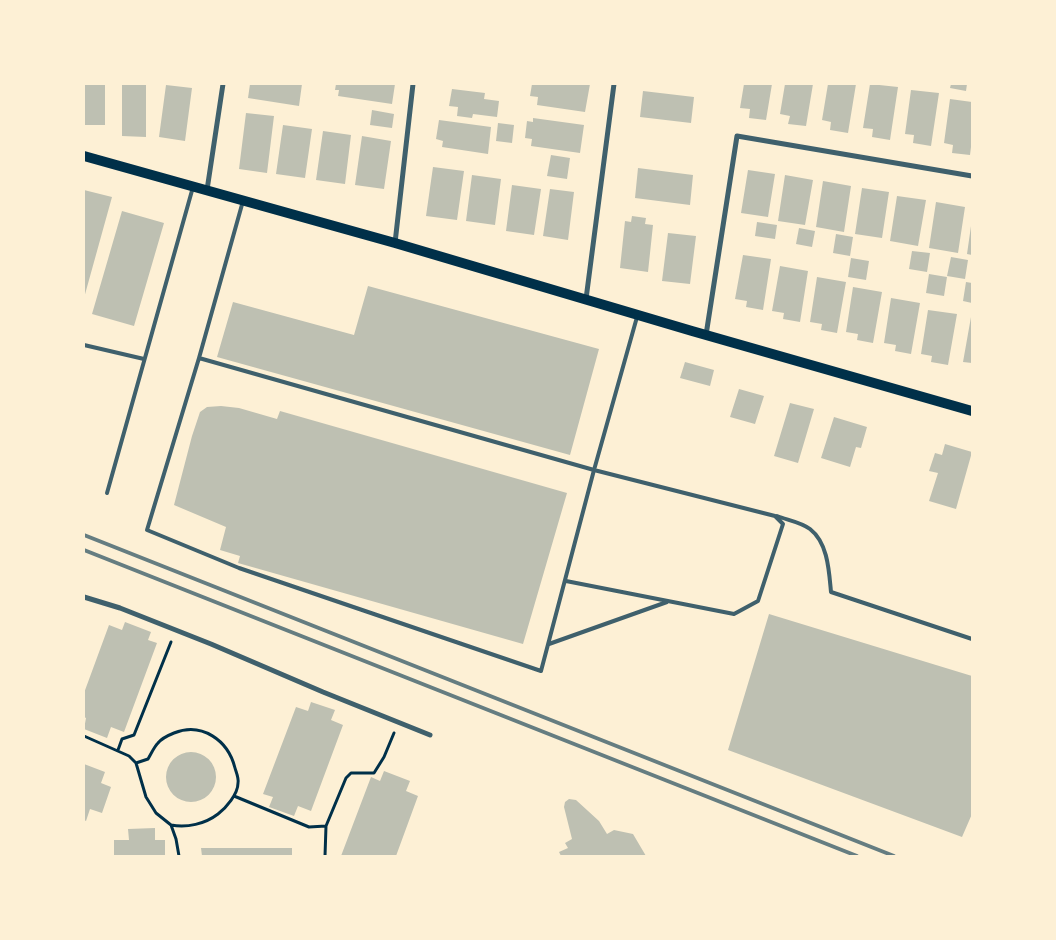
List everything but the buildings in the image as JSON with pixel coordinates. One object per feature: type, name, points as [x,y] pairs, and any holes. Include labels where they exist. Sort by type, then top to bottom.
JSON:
[{"type":"main road","points":[[84,156],[395,243],[585,300],[972,411]]},
{"type":"street","points":[[207,190],[223,84]]},
{"type":"street","points":[[395,243],[413,84]]},
{"type":"street","points":[[585,300],[614,84]]},
{"type":"street","points":[[706,335],[737,136],[972,176]]},
{"type":"street","points":[[84,597],[120,608],[176,630],[430,734]]},
{"type":"lane","points":[[106,493],[193,187]]},
{"type":"lane","points":[[243,201],[199,358],[147,530],[239,568],[541,671],[594,470],[638,315]]},
{"type":"lane","points":[[84,345],[144,360]]},
{"type":"lane","points":[[199,358],[594,470],[775,516],[803,525],[811,530],[825,552],[831,592],[972,639]]},
{"type":"lane","points":[[566,581],[734,614],[758,601],[782,524],[775,516]]},
{"type":"lane","points":[[549,644],[669,601]]},
{"type":"path","points":[[118,750],[122,739],[134,735],[176,630]]},
{"type":"path","points":[[325,856],[326,826],[346,778],[351,773],[374,772],[384,757],[398,722]]},
{"type":"path","points":[[84,736],[118,750],[129,756],[136,763],[146,797],[156,813],[171,825],[178,827],[209,821],[223,810],[234,796],[239,783],[233,758],[224,744],[199,729],[182,730],[169,735],[158,743],[148,759],[136,763]]},
{"type":"path","points":[[234,796],[309,827],[326,826]]},
{"type":"path","points":[[171,825],[179,856]]},
{"type":"railway","points":[[84,535],[894,856]]},
{"type":"railway","points":[[84,550],[857,856]]}]
